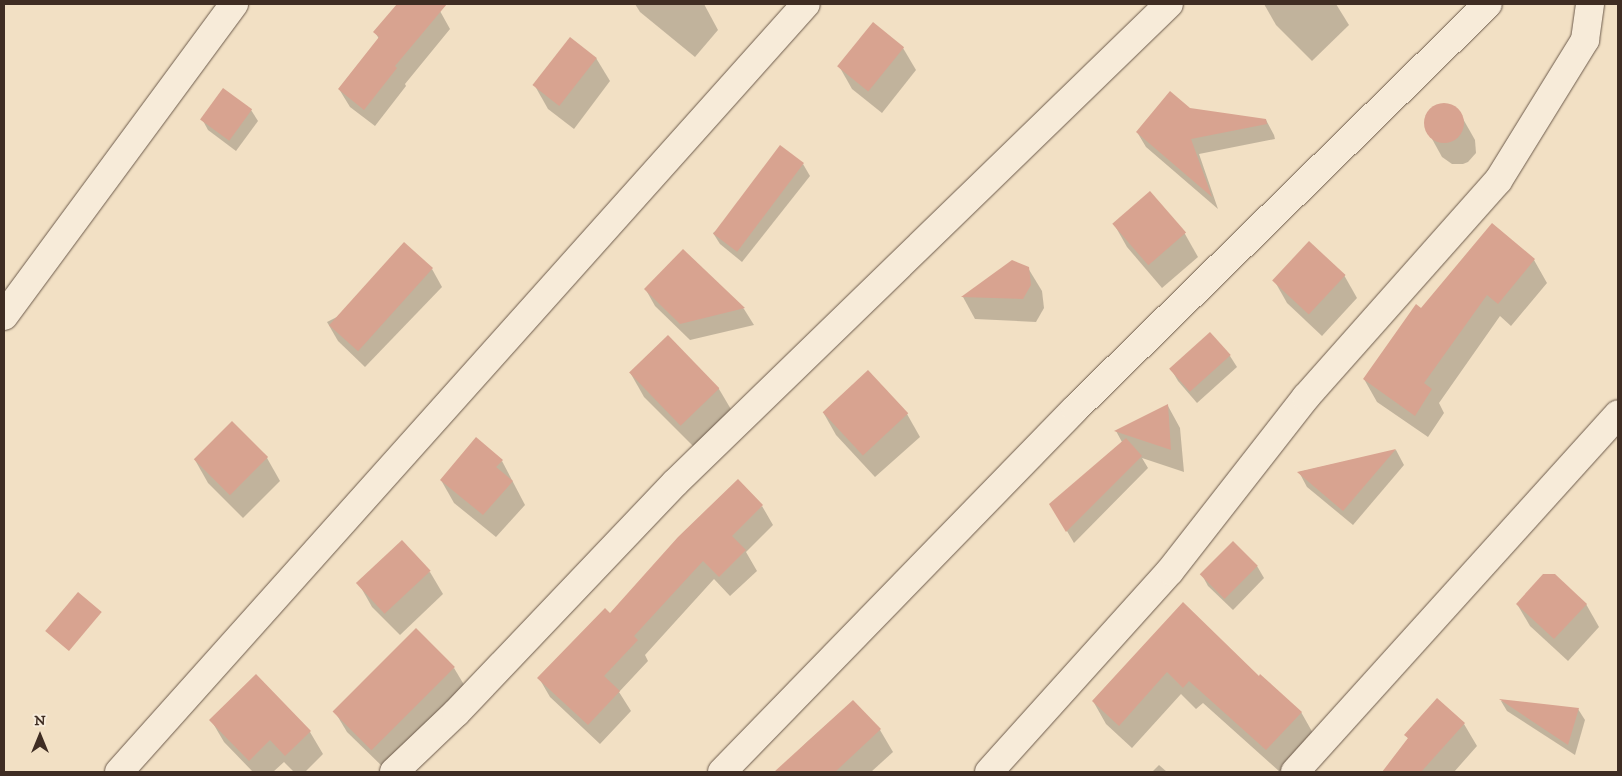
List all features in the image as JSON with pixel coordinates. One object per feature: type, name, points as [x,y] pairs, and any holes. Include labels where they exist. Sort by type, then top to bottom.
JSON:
[{"type":"street","points":[[4,316],[234,4]]},
{"type":"street","points":[[119,772],[806,4]]},
{"type":"street","points":[[394,772],[456,713],[675,483],[1169,4]]},
{"type":"street","points":[[722,772],[1075,409],[1488,4]]},
{"type":"street","points":[[989,772],[1170,571],[1306,397],[1498,182],[1584,40],[1590,4]]},
{"type":"street","points":[[1295,772],[1618,414]]},
{"type":"building","points":[[397,4],[447,4],[395,66],[397,68],[364,110],[338,89],[379,37],[373,32]]},
{"type":"building","points":[[873,22],[904,47],[868,91],[837,66]]},
{"type":"building","points":[[570,37],[597,58],[559,106],[532,85]]},
{"type":"building","points":[[223,88],[252,109],[229,141],[200,120]]},
{"type":"building","points":[[1170,91],[1190,108],[1266,119],[1267,124],[1191,139],[1212,197],[1136,132]]},
{"type":"building","points":[[1444,103],[1458,109],[1464,123],[1458,137],[1444,143],[1430,137],[1424,123],[1430,109]]},
{"type":"building","points":[[780,145],[804,163],[737,252],[713,234]]},
{"type":"building","points":[[1150,191],[1186,233],[1148,265],[1112,224]]},
{"type":"building","points":[[1492,223],[1535,259],[1498,304],[1487,295],[1424,383],[1432,389],[1415,416],[1363,379],[1416,304],[1421,308]]},
{"type":"building","points":[[1309,241],[1346,275],[1309,315],[1272,280]]},
{"type":"building","points":[[404,242],[433,268],[358,351],[329,325]]},
{"type":"building","points":[[683,249],[745,308],[680,324],[644,289]]},
{"type":"building","points":[[1012,260],[1029,267],[1031,285],[1023,299],[961,297]]},
{"type":"building","points":[[1210,332],[1231,355],[1190,392],[1169,369]]},
{"type":"building","points":[[668,335],[719,388],[681,426],[629,373]]},
{"type":"building","points":[[868,370],[908,413],[863,455],[823,412]]},
{"type":"building","points":[[1168,404],[1171,450],[1114,431]]},
{"type":"building","points":[[232,421],[268,457],[230,495],[194,459]]},
{"type":"building","points":[[476,437],[503,460],[496,467],[513,481],[483,515],[440,480]]},
{"type":"building","points":[[1126,438],[1142,456],[1066,532],[1049,504]]},
{"type":"building","points":[[1396,449],[1343,511],[1297,472]]},
{"type":"building","points":[[738,479],[763,505],[732,536],[746,550],[719,577],[703,561],[634,636],[638,640],[604,676],[620,691],[588,725],[537,678],[605,608],[610,613],[678,537]]},
{"type":"building","points":[[402,540],[431,571],[385,614],[356,583]]},
{"type":"building","points":[[1233,541],[1258,566],[1225,599],[1200,574]]},
{"type":"building","points":[[1543,574],[1555,574],[1587,604],[1554,639],[1516,604]]},
{"type":"building","points":[[78,592],[102,612],[69,651],[45,631]]},
{"type":"building","points":[[1183,602],[1259,676],[1260,674],[1302,712],[1266,750],[1189,681],[1183,688],[1167,672],[1119,726],[1092,701]]},
{"type":"building","points":[[416,628],[455,667],[371,750],[333,711]]},
{"type":"building","points":[[256,674],[311,731],[285,756],[270,740],[249,761],[209,720]]},
{"type":"building","points":[[1437,698],[1465,723],[1421,772],[1382,772],[1408,738],[1404,735]]},
{"type":"building","points":[[1499,699],[1579,708],[1568,745]]},
{"type":"building","points":[[853,700],[881,729],[835,772],[774,772]]}]
